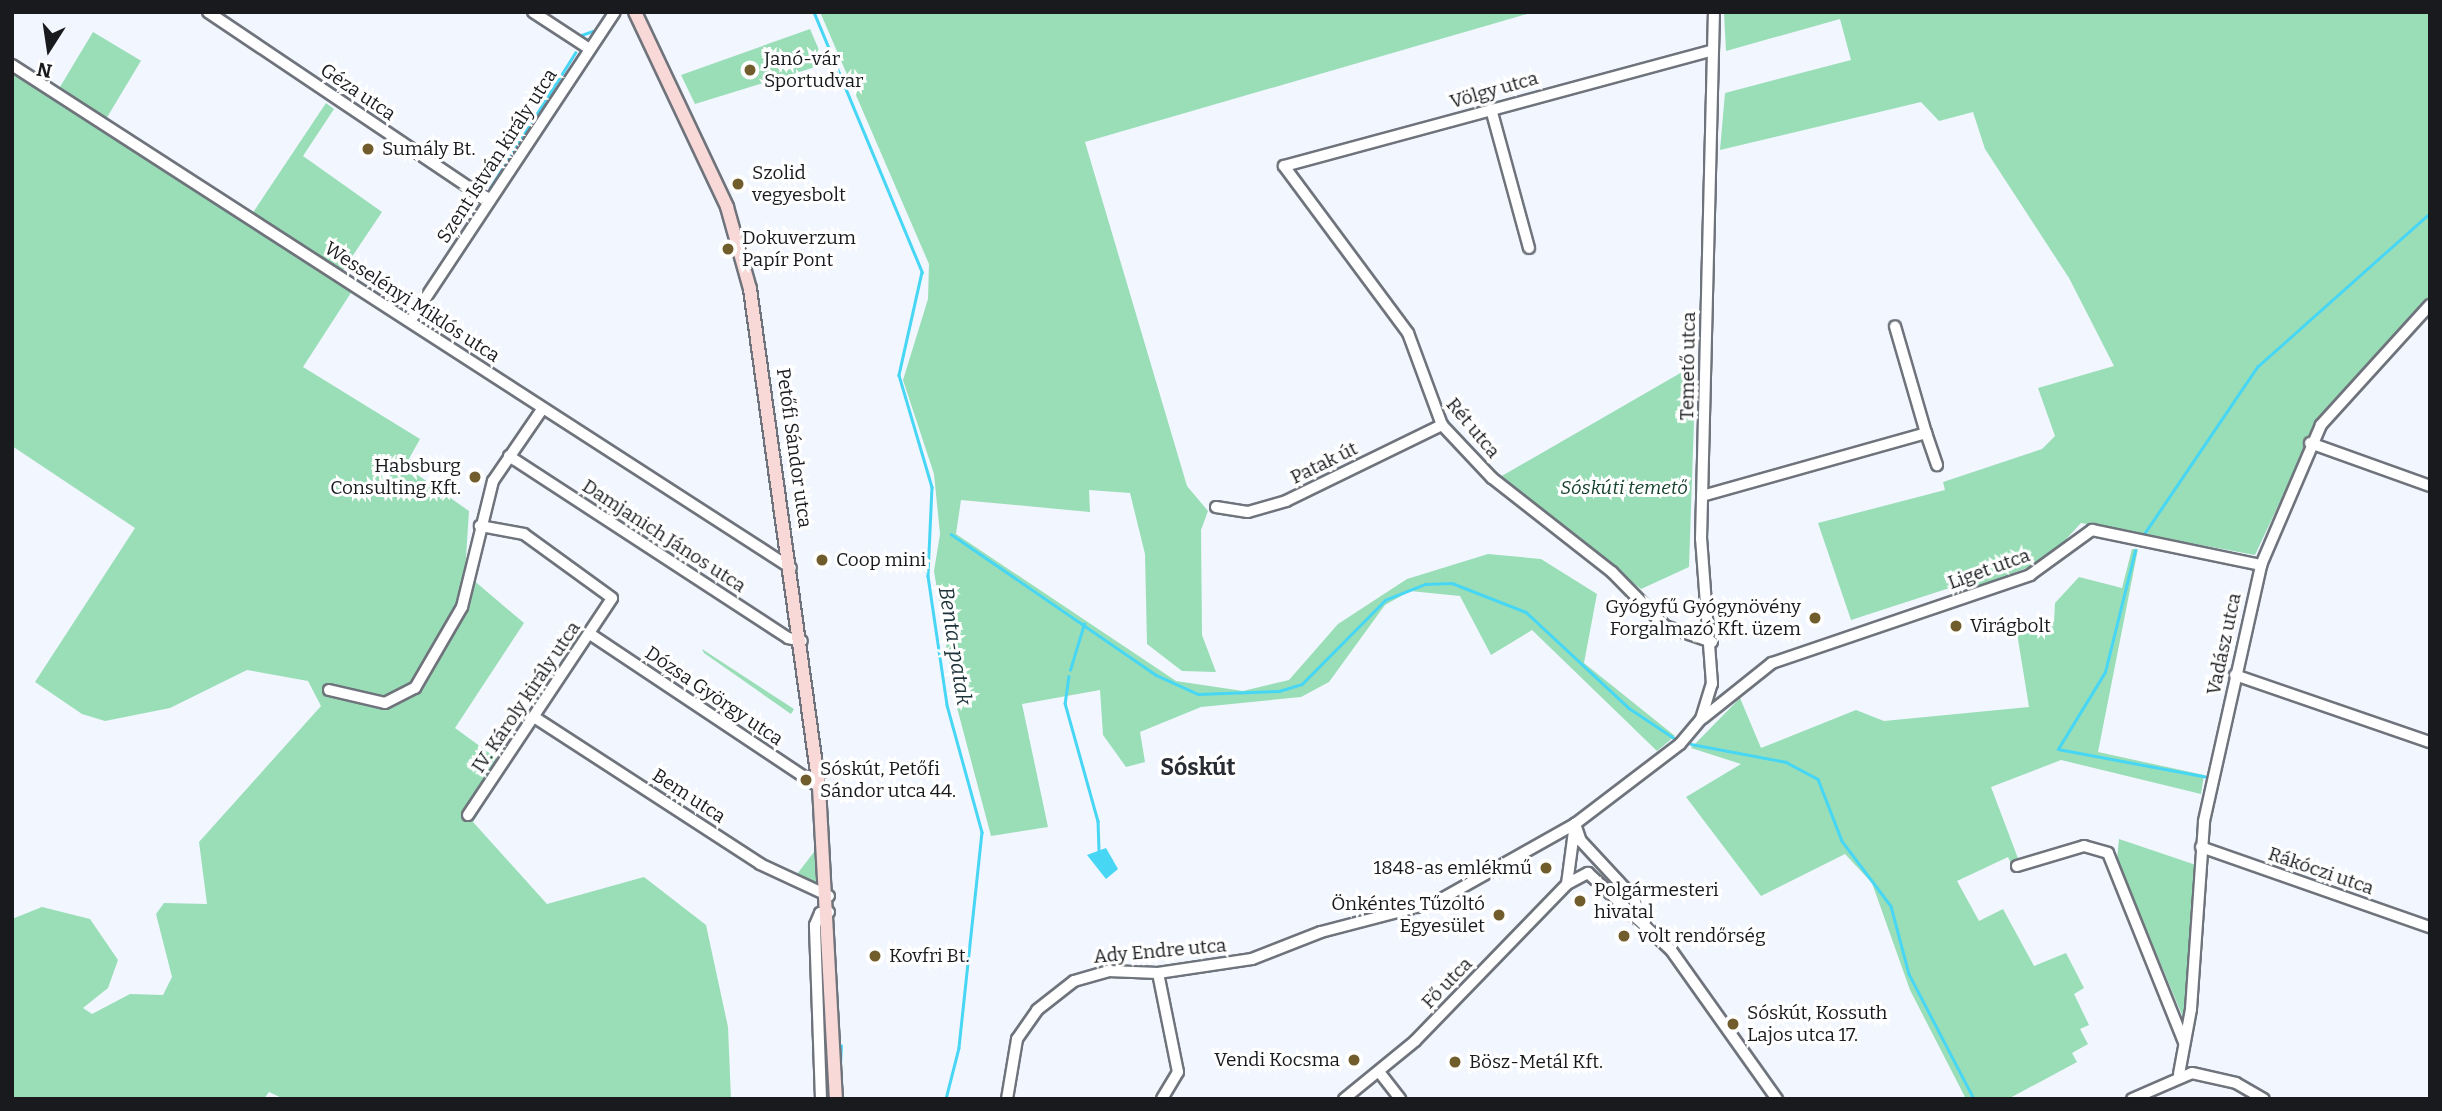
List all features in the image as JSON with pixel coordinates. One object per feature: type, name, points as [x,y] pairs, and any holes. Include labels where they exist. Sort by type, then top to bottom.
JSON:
[{"type":"main road","name":"Petőfi Sándor utca","points":[[635,12],[738,233],[792,568],[819,787],[830,912],[836,1099]]},
{"type":"street","name":"Géza utca","points":[[208,12],[489,201]]},
{"type":"street","points":[[533,12],[588,48]]},
{"type":"street","name":"Szent István király utca","points":[[411,320],[588,48],[615,12]]},
{"type":"street","name":"Temető utca","points":[[1701,719],[1712,684],[1712,642],[1702,496],[1714,12]]},
{"type":"street","name":"Völgy utca","points":[[1284,166],[1713,50]]},
{"type":"street","name":"Wesselényi Miklós utca","points":[[12,65],[792,568]]},
{"type":"street","points":[[1491,109],[1529,248]]},
{"type":"street","name":"Rét utca","points":[[1284,166],[1408,332],[1442,425],[1517,500],[1612,572],[1665,626],[1712,642]]},
{"type":"street","name":"Vadász utca","points":[[2179,1074],[2185,1044],[2201,847],[2235,675],[2261,565],[2309,443],[2340,399],[2429,306]]},
{"type":"street","points":[[1895,326],[1937,465]]},
{"type":"street","points":[[329,690],[385,703],[415,688],[462,607],[480,526],[509,456],[543,408]]},
{"type":"street","name":"Patak út","points":[[1216,507],[1248,512],[1286,501],[1442,425]]},
{"type":"street","points":[[1702,496],[1926,433]]},
{"type":"street","points":[[2309,443],[2430,486]]},
{"type":"street","name":"Damjanich János utca","points":[[509,456],[788,638],[802,640]]},
{"type":"street","name":"IV. Károly király utca","points":[[468,815],[612,597],[524,534],[480,526]]},
{"type":"street","name":"Liget utca","points":[[1575,824],[1680,744],[1701,719],[1731,692],[1787,656],[2030,575],[2092,530],[2261,565]]},
{"type":"street","name":"Dózsa György utca","points":[[590,634],[819,787]]},
{"type":"street","points":[[2235,675],[2430,742]]},
{"type":"street","points":[[1712,684],[1731,692]]},
{"type":"street","name":"Bem utca","points":[[534,717],[760,864],[829,896]]},
{"type":"street","points":[[1567,884],[1566,856],[1575,824]]},
{"type":"street","points":[[1575,824],[1581,841],[1634,898],[1640,918]]},
{"type":"street","name":"Ady Endre utca","points":[[1007,1099],[1017,1039],[1047,1000],[1097,973],[1158,973],[1252,959],[1321,932],[1450,898],[1575,824]]},
{"type":"street","points":[[1548,840],[1566,856]]},
{"type":"street","points":[[2017,866],[2084,846],[2108,853],[2185,1044]]},
{"type":"street","name":"Rákóczi utca","points":[[2201,847],[2430,928]]},
{"type":"street","points":[[1567,884],[1583,873],[1594,874],[1640,918],[1695,978],[1777,1099]]},
{"type":"street","name":"Fő utca","points":[[1344,1099],[1380,1073],[1567,884]]},
{"type":"street","points":[[821,1099],[815,925],[816,917],[830,912]]},
{"type":"street","points":[[1158,973],[1178,1072],[1162,1099]]},
{"type":"street","points":[[1380,1073],[1400,1099]]},
{"type":"street","points":[[2132,1099],[2179,1074],[2220,1077],[2264,1099]]},
{"type":"green space","points":[[820,12],[1534,12],[1085,142],[1187,486],[1208,511],[1201,530],[1202,635],[1216,672],[1182,671],[1147,644],[1145,554],[1130,493],[1089,490],[1090,512],[961,500],[956,534],[1176,681],[1243,691],[1289,680],[1338,624],[1407,579],[1488,554],[1541,559],[1597,594],[1584,663],[1675,736],[1657,751],[1532,630],[1491,655],[1460,596],[1410,591],[1385,605],[1329,682],[1301,697],[1201,707],[1140,732],[1145,762],[1126,767],[1103,735],[1100,690],[1022,704],[1048,827],[991,836],[955,700],[934,571],[940,534],[934,474],[903,380],[928,299],[929,264]]},
{"type":"green space","points":[[1724,12],[2430,12],[2430,298],[2317,423],[2255,555],[2081,523],[2047,560],[1972,589],[1968,582],[1851,620],[1818,523],[1945,490],[1943,482],[2042,449],[2055,436],[2038,388],[2114,366],[2069,278],[1985,149],[1973,112],[1939,121],[1921,102],[1720,150],[1725,93],[1851,60],[1840,19],[1726,51]]},
{"type":"green space","name":"Janó-vár Sportudvar","points":[[810,29],[825,64],[695,104],[681,75]]},
{"type":"green space","points":[[93,32],[141,61],[106,118],[58,89]]},
{"type":"green space","points":[[12,65],[250,217],[326,103],[334,109],[303,156],[382,212],[341,273],[356,285],[303,367],[420,439],[405,466],[469,511],[465,573],[524,623],[455,728],[507,766],[473,822],[547,904],[644,877],[706,925],[728,1027],[731,1099],[284,1099],[269,1092],[264,1099],[12,1099],[12,919],[42,907],[90,919],[118,960],[108,988],[83,1008],[92,1014],[130,994],[163,995],[172,977],[156,914],[164,903],[207,904],[199,842],[321,706],[308,681],[247,670],[170,708],[105,721],[82,714],[35,682],[135,528],[12,446]]},
{"type":"green space","name":"Sóskúti temető","points":[[1696,364],[1689,567],[1641,589],[1500,477]]},
{"type":"green space","points":[[2132,549],[2138,549],[2098,752],[2204,775],[2201,794],[2061,760],[1991,787],[2019,861],[2012,865],[2008,857],[1957,881],[1979,921],[2003,909],[2034,966],[2066,953],[2084,988],[2074,994],[2089,1025],[2080,1029],[2088,1044],[2072,1053],[2077,1062],[2008,1099],[1966,1099],[1910,990],[1872,883],[1845,854],[1761,896],[1686,797],[1741,764],[1691,748],[1740,698],[1761,748],[1856,710],[1884,721],[2029,707],[2016,627],[2054,622],[2055,603],[2079,577],[2122,588]]},
{"type":"green space","points":[[702,649],[794,709],[791,714],[704,653]]},
{"type":"green space","points":[[2119,839],[2196,865],[2185,1022],[2117,860]]},
{"type":"green space","points":[[814,852],[820,855],[817,890],[794,878]]},
{"type":"water","points":[[1106,848],[1118,869],[1106,879],[1087,855]]},
{"type":"waterway","name":"Benta-patak","points":[[814,12],[922,272],[899,375],[932,487],[928,576],[947,705],[982,832],[959,1048],[946,1099]]},
{"type":"waterway","points":[[546,14],[579,36],[593,31]]},
{"type":"waterway","points":[[490,188],[575,53]]},
{"type":"waterway","points":[[2144,534],[2257,367],[2430,213]]},
{"type":"waterway","points":[[951,534],[1156,675],[1198,694],[1279,691],[1302,684],[1385,600],[1425,584],[1452,583],[1526,612],[1629,708],[1674,738]]},
{"type":"waterway","points":[[2058,749],[2105,672],[2135,551]]},
{"type":"waterway","points":[[1070,670],[1084,624]]},
{"type":"waterway","points":[[1069,676],[1065,703],[1098,821],[1099,850]]},
{"type":"waterway","points":[[1691,744],[1786,762],[1818,779],[1842,841],[1891,906],[1909,974],[1974,1099]]},
{"type":"waterway","points":[[2058,749],[2207,777]]},
{"type":"waterway","points":[[840,1064],[841,1046]]},
{"type":"place","name":"Janó-vár Sportudvar","points":[[750,70]]},
{"type":"place","name":"Sumály Bt.","points":[[368,149]]},
{"type":"place","name":"Szolid vegyesbolt","points":[[738,184]]},
{"type":"place","name":"Dokuverzum Papír Pont","points":[[728,249]]},
{"type":"place","name":"Habsburg Consulting Kft.","points":[[475,477]]},
{"type":"place","name":"Coop mini","points":[[822,560]]},
{"type":"place","name":"Gyógyfű Gyógynövény Forgalmazó Kft. üzem","points":[[1815,618]]},
{"type":"place","name":"Virágbolt","points":[[1956,626]]},
{"type":"place","name":"Sóskút, Petőfi Sándor utca 44.","points":[[806,780]]},
{"type":"place","name":"1848-as emlékmű","points":[[1546,868]]},
{"type":"place","name":"Polgármesteri hivatal","points":[[1580,901]]},
{"type":"place","name":"Önkéntes Tűzoltó Egyesület","points":[[1499,915]]},
{"type":"place","name":"volt rendőrség","points":[[1624,936]]},
{"type":"place","name":"Kovfri Bt.","points":[[875,956]]},
{"type":"place","name":"Sóskút, Kossuth Lajos utca 17.","points":[[1733,1024]]},
{"type":"place","name":"Vendi Kocsma","points":[[1354,1060]]},
{"type":"place","name":"Bösz-Metál Kft.","points":[[1455,1062]]},
{"type":"district","name":"Sóskút","points":[[1198,767]]}]
